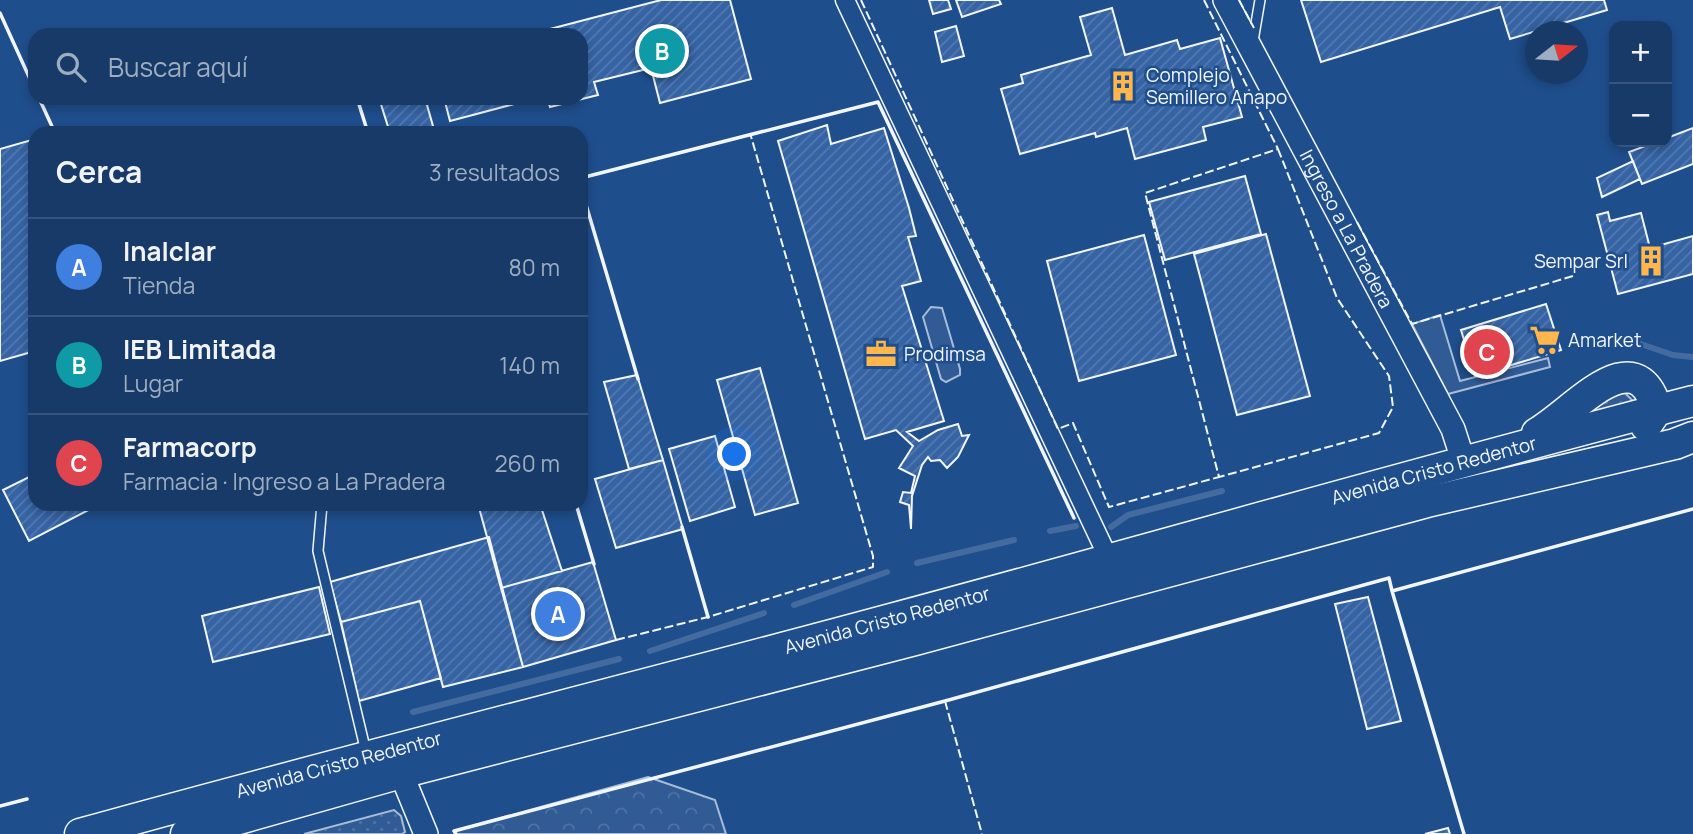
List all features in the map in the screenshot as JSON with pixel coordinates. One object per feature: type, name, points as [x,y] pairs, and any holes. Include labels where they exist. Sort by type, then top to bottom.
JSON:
[{"type":"highway","points":[[1427,502],[1480,478],[1630,435],[1649,424],[1657,410],[1651,392],[1643,382],[1631,375],[1619,377],[1555,422],[1509,448]]},
{"type":"highway","name":"Avenida Cristo Redentor","points":[[80,834],[367,755],[1110,559],[1463,460],[1693,401]]},
{"type":"highway","name":"Avenida Cristo Redentor","points":[[187,834],[401,773],[915,640],[1427,502],[1675,444],[1692,436]]},
{"type":"street","points":[[845,0],[1110,559]]},
{"type":"street","name":"Ingreso a La Pradera","points":[[1225,0],[1453,429],[1463,460]]},
{"type":"street","points":[[401,773],[426,834]]},
{"type":"lane","points":[[1252,49],[1260,0]]},
{"type":"lane","points":[[321,511],[318,551],[367,755]]},
{"type":"green space","points":[[1625,393],[1634,402],[1582,416],[1605,394]]},
{"type":"green space","points":[[648,777],[715,800],[726,834],[456,834],[454,831]]},
{"type":"green space","points":[[394,810],[401,816],[405,832],[402,834],[304,834]]},
{"type":"shaded area","points":[[931,307],[942,308],[960,369],[960,375],[946,382],[941,379],[923,317]]},
{"type":"shaded area","points":[[1440,315],[1460,381],[1548,358],[1550,367],[1448,394],[1412,324]]},
{"type":"building","points":[[661,0],[730,0],[751,79],[660,103],[651,68],[594,82],[598,95],[588,98],[588,28],[554,28]]},
{"type":"building","points":[[929,0],[948,0],[951,9],[933,14]]},
{"type":"building","points":[[956,0],[999,0],[1001,4],[962,17]]},
{"type":"building","points":[[1301,0],[1604,0],[1607,10],[1570,21],[1525,21],[1525,35],[1510,39],[1500,7],[1321,62]]},
{"type":"building","name":"Complejo Semillero Anapo","points":[[1112,8],[1125,55],[1177,40],[1180,49],[1220,38],[1242,117],[1203,127],[1206,140],[1135,159],[1127,128],[1096,137],[1095,133],[1020,154],[1001,89],[1023,83],[1021,75],[1091,55],[1080,17]]},
{"type":"building","points":[[956,26],[964,56],[942,62],[935,32]]},
{"type":"building","points":[[381,105],[427,105],[433,126],[388,126]]},
{"type":"building","points":[[446,105],[511,105],[450,121]]},
{"type":"building","name":"Prodimsa","points":[[827,125],[831,144],[884,128],[909,208],[916,236],[908,237],[921,281],[902,286],[944,421],[907,432],[919,441],[938,430],[958,424],[962,436],[969,435],[958,457],[947,468],[940,460],[931,461],[928,457],[922,465],[912,496],[911,529],[909,505],[900,502],[903,492],[911,493],[915,476],[899,468],[913,446],[896,430],[865,439],[778,141]]},
{"type":"building","points":[[1693,128],[1693,164],[1642,184],[1629,152],[1642,147],[1672,147],[1672,136]]},
{"type":"building","points":[[28,141],[28,353],[0,361],[0,149]]},
{"type":"building","points":[[1633,161],[1640,179],[1602,197],[1597,178]]},
{"type":"building","points":[[1245,176],[1261,234],[1165,260],[1149,202]]},
{"type":"building","name":"Sempar Srl","points":[[1608,212],[1610,221],[1641,213],[1650,248],[1693,236],[1693,274],[1618,294],[1597,215]]},
{"type":"building","points":[[1266,234],[1310,396],[1237,415],[1194,254]]},
{"type":"building","points":[[1144,235],[1176,355],[1079,381],[1047,261]]},
{"type":"building","points":[[1546,304],[1561,350],[1475,376],[1461,330]]},
{"type":"building","points":[[760,368],[798,503],[755,515],[717,380]]},
{"type":"building","points":[[637,375],[663,460],[629,469],[604,382]]},
{"type":"building","points":[[715,436],[735,507],[690,521],[669,449]]},
{"type":"building","points":[[663,460],[683,529],[616,548],[595,479]]},
{"type":"building","points":[[28,478],[28,511],[87,511],[29,541],[3,490]]},
{"type":"building","points":[[480,511],[542,511],[562,571],[501,588]]},
{"type":"building","points":[[489,537],[523,667],[443,687],[420,601],[341,622],[330,582]]},
{"type":"building","points":[[593,562],[616,640],[523,667],[501,588]]},
{"type":"building","points":[[319,587],[330,634],[213,662],[202,616]]},
{"type":"building","points":[[1368,597],[1401,721],[1367,729],[1335,604]]},
{"type":"building","points":[[420,601],[441,678],[359,701],[341,622]]},
{"type":"building","points":[[1448,828],[1450,834],[1425,834]]},
{"type":"waterway","points":[[1620,337],[1673,355],[1693,357]]},
{"type":"waterway","points":[[1111,527],[1128,515],[1222,491]]},
{"type":"waterway","points":[[1050,531],[1076,526]]},
{"type":"waterway","points":[[917,563],[1014,540]]},
{"type":"waterway","points":[[794,605],[887,572]]},
{"type":"waterway","points":[[650,651],[764,613]]},
{"type":"waterway","points":[[413,712],[619,659]]},
{"type":"fence","points":[[861,0],[1058,429],[1073,423],[1109,507],[1219,477]]},
{"type":"fence","points":[[1204,0],[1278,149]]},
{"type":"fence","points":[[1239,0],[1254,28]]},
{"type":"fence","points":[[616,640],[708,617],[873,567],[873,556],[750,133]]},
{"type":"fence","points":[[1278,149],[1337,298],[1389,376],[1393,407],[1379,433],[1219,477],[1145,193],[1278,149]]},
{"type":"fence","points":[[1357,222],[1412,324],[1573,276]]},
{"type":"fence","points":[[945,701],[982,834]]},
{"type":"wall","points":[[0,13],[28,75]]},
{"type":"wall","points":[[588,176],[878,102],[1074,518]]},
{"type":"wall","points":[[42,105],[52,126]]},
{"type":"wall","points":[[359,105],[366,126]]},
{"type":"wall","points":[[588,211],[638,379]]},
{"type":"wall","points":[[1464,834],[1392,591],[1693,509]]},
{"type":"wall","points":[[578,511],[594,564]]},
{"type":"wall","points":[[682,527],[708,617]]},
{"type":"wall","points":[[456,834],[454,831],[945,701],[1389,578],[1392,591]]},
{"type":"wall","points":[[0,806],[27,799]]},
{"type":"place","name":"IEB Limitada","points":[[662,51]]},
{"type":"place","name":"Complejo Semillero Anapo","points":[[1123,86]]},
{"type":"place","name":"Sempar Srl","points":[[1651,261]]},
{"type":"place","name":"Amarket","points":[[1545,340]]},
{"type":"place","name":"Farmacorp","points":[[1487,352]]},
{"type":"place","name":"Prodimsa","points":[[881,354]]},
{"type":"place","name":"Inalclar","points":[[558,614]]}]
